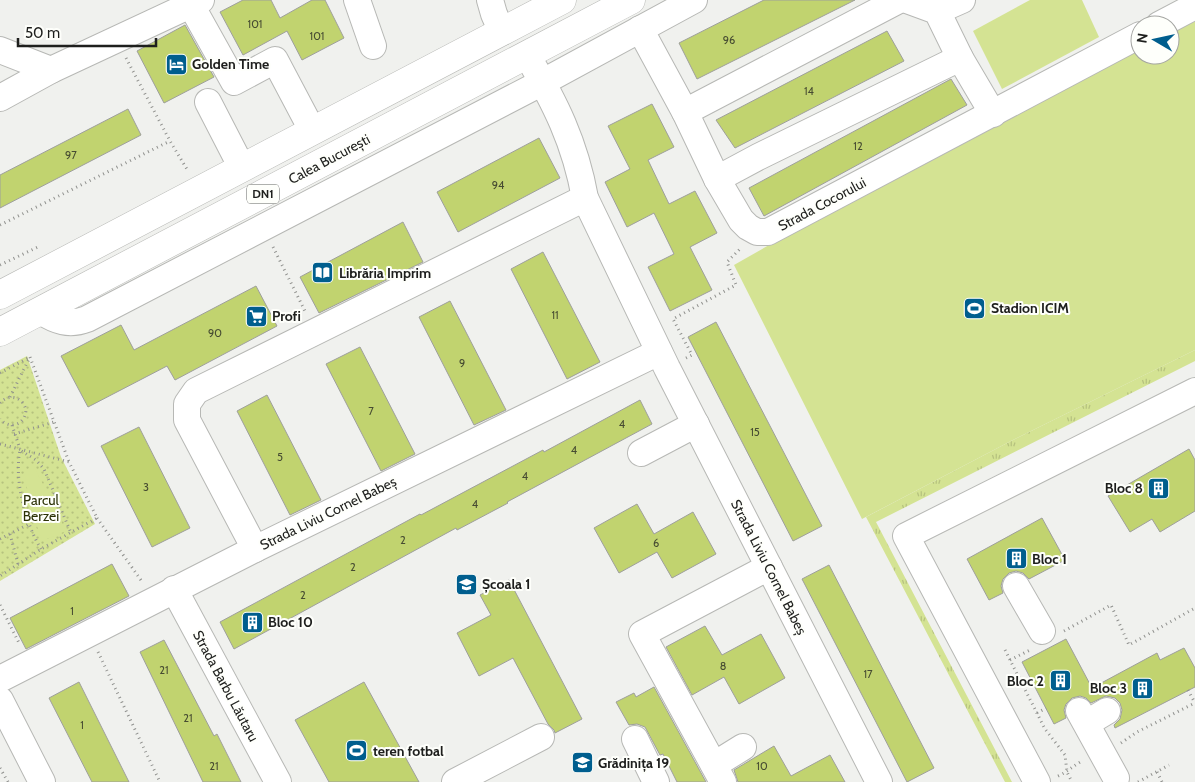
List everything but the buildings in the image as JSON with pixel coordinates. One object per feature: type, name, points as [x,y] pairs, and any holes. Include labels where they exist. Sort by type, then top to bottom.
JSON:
[{"type":"main road","name":"DN1","points":[[0,295],[562,0]]},
{"type":"main road","name":"Calea București","points":[[0,332],[631,0]]},
{"type":"street","points":[[357,0],[373,46]]},
{"type":"street","points":[[490,0],[502,32]]},
{"type":"street","points":[[40,311],[52,319],[62,322],[78,322],[264,228],[694,0]]},
{"type":"street","points":[[685,112],[899,0]]},
{"type":"street","points":[[907,0],[937,12],[960,58],[993,114]]},
{"type":"street","points":[[937,12],[962,0]]},
{"type":"street","points":[[0,98],[51,70],[194,2],[234,82],[275,60],[312,130]]},
{"type":"street","points":[[1178,15],[1195,6]]},
{"type":"street","points":[[640,29],[741,220],[748,228],[757,232]]},
{"type":"street","name":"Strada Cocorului","points":[[757,232],[768,232],[781,227],[1130,40]]},
{"type":"street","points":[[0,50],[51,70]]},
{"type":"street","name":"Strada Liviu Cornel Babeș","points":[[527,55],[560,114],[571,140],[585,198],[663,360],[879,782]]},
{"type":"street","points":[[718,179],[758,157],[960,58]]},
{"type":"street","points":[[208,102],[242,168]]},
{"type":"street","points":[[255,549],[187,420],[187,404],[196,390],[585,198]]},
{"type":"street","name":"Strada Liviu Cornel Babeș","points":[[0,679],[255,549],[663,360]]},
{"type":"street","points":[[1037,782],[906,536],[1195,391]]},
{"type":"street","points":[[641,453],[696,424]]},
{"type":"street","points":[[743,747],[718,773],[642,634],[769,567]]},
{"type":"street","points":[[1016,586],[1046,637]]},
{"type":"street","name":"Strada Barbu Lăutaru","points":[[164,594],[278,782]]},
{"type":"street","points":[[0,700],[42,782]]},
{"type":"street","points":[[1091,715],[1127,780]]},
{"type":"street","points":[[456,782],[541,737]]},
{"type":"street","points":[[635,739],[656,782]]},
{"type":"path","points":[[0,225],[170,141],[116,40]]},
{"type":"path","points":[[264,228],[315,331]]},
{"type":"path","points":[[663,360],[692,355],[673,318],[736,285],[727,262],[757,232]]},
{"type":"path","points":[[0,374],[30,357]]},
{"type":"path","points":[[10,397],[30,357]]},
{"type":"path","points":[[30,357],[69,462],[97,518],[164,594]]},
{"type":"path","points":[[0,402],[10,397],[19,398],[26,410],[26,415],[20,423],[12,426],[3,423],[0,419]]},
{"type":"path","points":[[14,434],[54,422]]},
{"type":"path","points":[[12,426],[20,450],[18,460],[19,478],[29,524],[33,536],[41,549]]},
{"type":"path","points":[[0,444],[69,462]]},
{"type":"path","points":[[20,450],[36,460],[44,469],[71,533]]},
{"type":"path","points":[[0,576],[41,549],[97,518]]},
{"type":"path","points":[[0,539],[29,524]]},
{"type":"path","points":[[10,534],[18,564]]},
{"type":"path","points":[[0,605],[30,664]]},
{"type":"path","points":[[1010,660],[1046,637],[1111,606],[1129,645],[1195,608]]},
{"type":"path","points":[[97,649],[160,782]]},
{"type":"path","points":[[1006,650],[1045,729],[1065,755],[1067,772],[1072,782]]},
{"type":"path","points":[[1188,690],[1195,703]]},
{"type":"path","points":[[1037,713],[1046,708]]},
{"type":"path","points":[[1127,780],[1157,772],[1169,765]]},
{"type":"path","points":[[0,768],[8,782]]},
{"type":"path","points":[[1157,772],[1162,782]]},
{"type":"green space","points":[[1030,0],[1082,0],[1099,37],[1002,89],[973,31]]},
{"type":"green space","name":"Stadion ICIM","points":[[1195,17],[1195,350],[1011,441],[862,519],[734,265],[882,181],[1130,51],[1130,65],[1180,65],[1180,25]]},
{"type":"green space","points":[[1195,350],[1195,361],[876,522],[1012,782],[1005,782],[866,517],[1011,441]]},
{"type":"green space","name":"Parcul Berzei","points":[[27,356],[61,457],[95,524],[0,581],[0,370]]},
{"type":"green space","points":[[34,466],[66,531],[42,541],[30,505],[24,471]]},
{"type":"place","name":"Golden Time","points":[[176,64]]},
{"type":"place","name":"Librăria Imprim","points":[[323,273]]},
{"type":"place","name":"Stadion ICIM","points":[[975,308]]},
{"type":"place","name":"Profi","points":[[256,316]]},
{"type":"place","name":"Bloc 8","points":[[1159,488]]},
{"type":"place","name":"Bloc 1","points":[[1016,559]]},
{"type":"place","name":"Școala 1","points":[[466,584]]},
{"type":"place","name":"Bloc 10","points":[[252,622]]},
{"type":"place","name":"Bloc 2","points":[[1060,681]]},
{"type":"place","name":"Bloc 3","points":[[1143,688]]},
{"type":"place","name":"teren fotbal","points":[[357,751]]},
{"type":"place","name":"Grădinița 19","points":[[582,763]]}]
